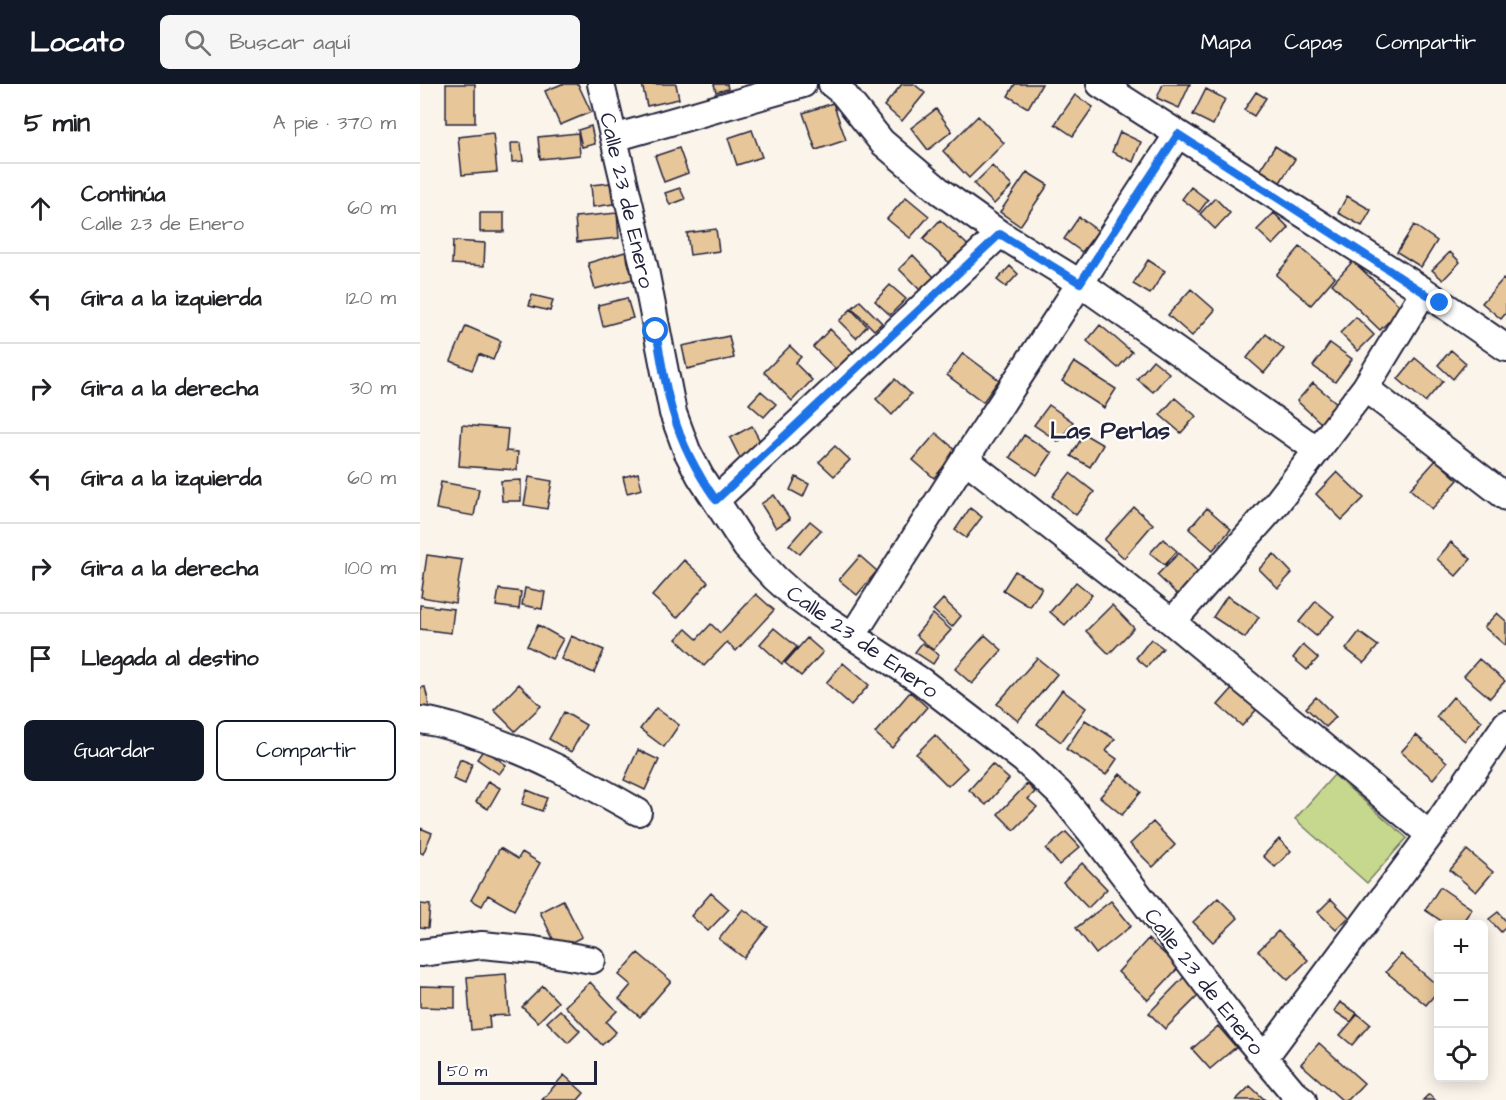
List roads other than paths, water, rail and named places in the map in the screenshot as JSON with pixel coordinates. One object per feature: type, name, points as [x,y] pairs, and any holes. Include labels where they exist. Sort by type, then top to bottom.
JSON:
[{"type":"street","name":"Calle 23 de Enero","points":[[601,84],[645,270],[673,413],[687,451],[700,476],[746,547],[796,597],[921,681],[1005,745],[1059,793],[1092,832],[1295,1098]]},
{"type":"street","points":[[614,138],[803,84]]},
{"type":"street","points":[[832,84],[842,92],[875,134],[896,155],[941,192],[1000,234],[1080,283],[1317,450]]},
{"type":"street","points":[[1100,84],[1424,291],[1506,348]]},
{"type":"street","points":[[853,635],[965,459],[1178,134]]},
{"type":"street","points":[[716,500],[1000,234]]},
{"type":"street","points":[[1172,622],[1276,504],[1365,388],[1424,291]]},
{"type":"street","points":[[1365,388],[1506,497]]},
{"type":"street","points":[[965,459],[1172,622],[1431,835]]},
{"type":"street","points":[[420,720],[461,729],[531,755],[567,772],[638,812]]},
{"type":"street","points":[[1264,1058],[1431,835],[1506,724]]},
{"type":"street","points":[[420,953],[482,945],[534,950],[592,960]]},
{"type":"district","name":"Las Perlas","points":[[1110,430]]}]
